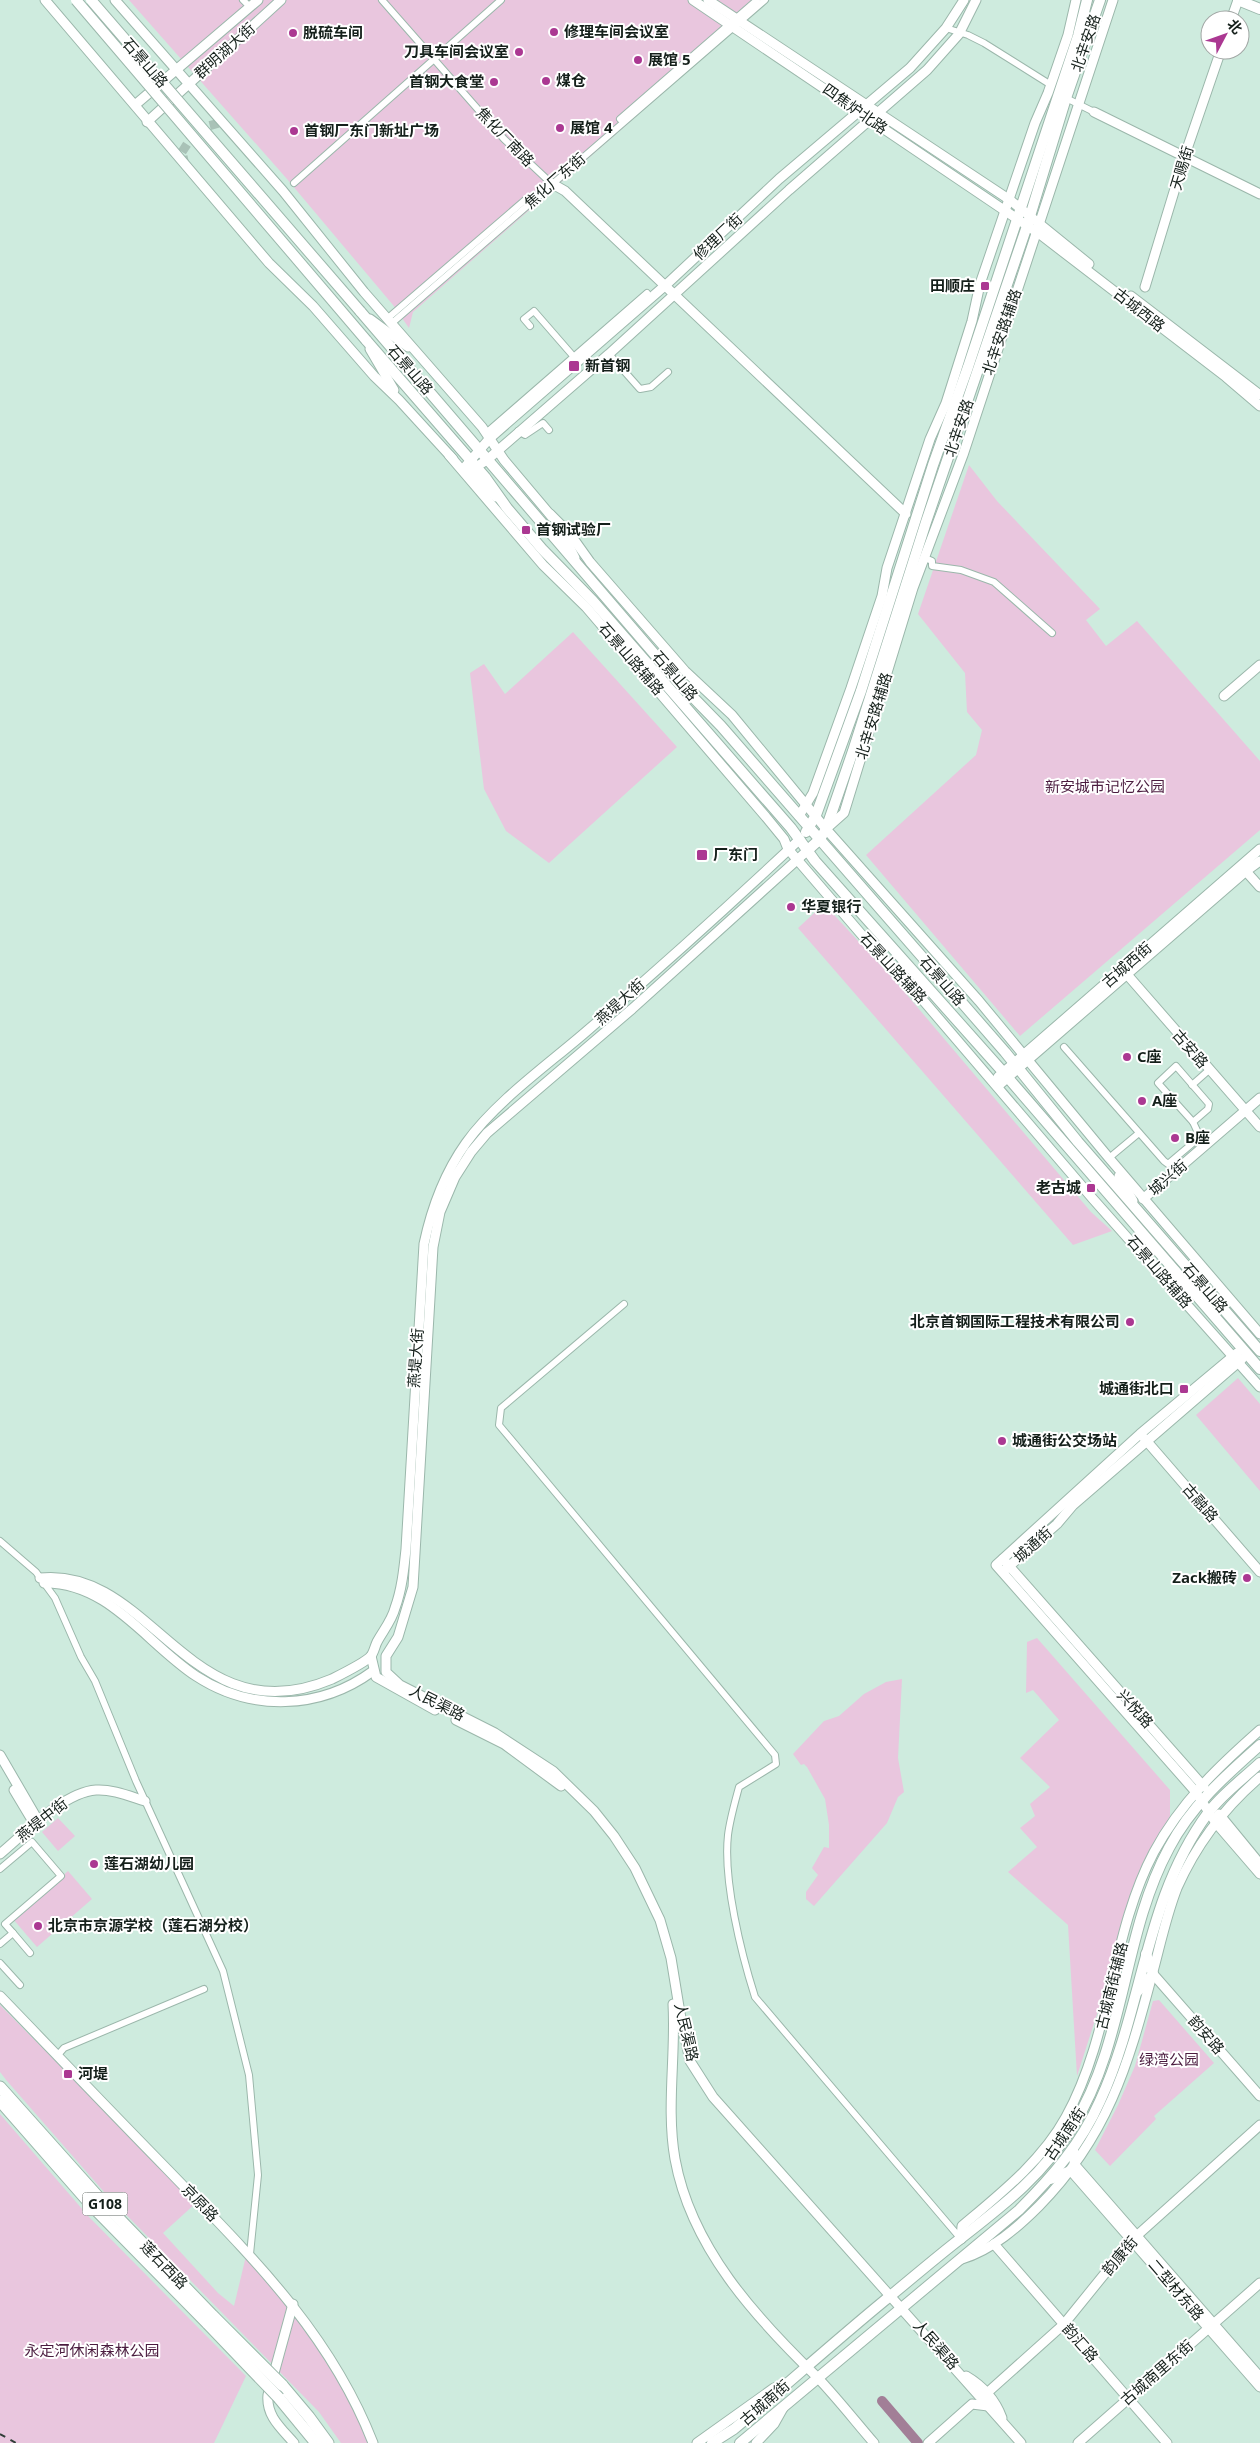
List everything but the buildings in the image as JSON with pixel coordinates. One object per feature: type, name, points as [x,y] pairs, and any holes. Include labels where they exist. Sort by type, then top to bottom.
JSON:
[{"type":"highway","name":"莲石西路","points":[[0,2087],[211,2320],[316,2443]]},
{"type":"highway","name":"莲石西路","points":[[0,2101],[93,2206],[211,2320],[282,2385],[328,2443]]},
{"type":"main road","name":"石景山路","points":[[76,0],[366,340],[469,466],[542,549],[593,601],[800,839],[842,892],[1005,1074],[1260,1368]]},
{"type":"main road","name":"石景山路","points":[[91,0],[681,685],[721,726],[820,839],[1015,1065],[1140,1215],[1258,1338],[1260,1351]]},
{"type":"main road","name":"北辛安路","points":[[800,839],[810,828],[816,815],[877,642],[915,518],[968,367],[1015,219],[1071,57],[1087,0]]},
{"type":"main road","name":"北辛安路","points":[[808,850],[820,839],[826,829],[900,602],[982,378],[986,347],[1033,224],[1066,98],[1100,0]]},
{"type":"main road","points":[[1238,0],[1260,9]]},
{"type":"main road","points":[[1175,1271],[1177,1292]]},
{"type":"main road","name":"古城南街","points":[[712,2443],[734,2429],[890,2296],[960,2239],[991,2217],[1038,2173],[1054,2154],[1085,2105],[1111,2040],[1140,1925],[1154,1880],[1169,1847],[1203,1792],[1260,1745]]},
{"type":"main road","name":"古城南街","points":[[741,2442],[1019,2210],[1049,2180],[1073,2150],[1100,2102],[1118,2056],[1160,1905],[1173,1872],[1212,1809],[1260,1763]]},
{"type":"main road","points":[[1136,1993],[1153,1974],[1146,1954]]},
{"type":"main road","points":[[1049,2180],[1073,2168],[1073,2150]]},
{"type":"street","name":"石景山路","points":[[45,0],[269,263],[313,306],[374,376],[400,400],[450,455],[469,466]]},
{"type":"street","points":[[115,0],[283,191],[488,436],[564,534],[576,562]]},
{"type":"street","name":"群明湖大街","points":[[135,105],[247,4],[258,0]]},
{"type":"street","name":"群明湖大街","points":[[147,122],[281,0]]},
{"type":"street","name":"焦化厂南路","points":[[382,0],[504,139],[550,182]]},
{"type":"street","points":[[294,183],[501,0]]},
{"type":"street","name":"四焦炉北路","points":[[693,0],[735,22],[879,112],[1010,200],[1019,208]]},
{"type":"street","name":"四焦炉北路","points":[[708,0],[735,22],[859,112],[1015,219]]},
{"type":"street","name":"焦化厂东街","points":[[390,321],[735,22],[757,0]]},
{"type":"street","name":"焦化厂东街","points":[[735,22],[765,0]]},
{"type":"street","name":"修理厂街","points":[[469,466],[488,436],[666,286],[779,180],[910,68],[946,28],[964,0]]},
{"type":"street","name":"修理厂街","points":[[518,431],[609,354],[927,70],[959,34],[976,0]]},
{"type":"street","name":"北辛安路辅路","points":[[799,816],[807,804],[882,596],[887,568],[930,439],[946,403],[972,321],[980,284],[1035,123],[1068,35],[1076,0]]},
{"type":"street","name":"北辛安路辅路","points":[[826,829],[844,813],[914,588],[963,455],[982,378],[1006,321],[1033,224],[1080,105],[1113,0]]},
{"type":"street","points":[[946,28],[959,34],[968,35],[984,43],[1050,85],[1071,57]]},
{"type":"street","points":[[196,52],[194,58],[196,64],[209,65]]},
{"type":"street","name":"天赐街","points":[[1145,287],[1185,156],[1218,60]]},
{"type":"street","points":[[1066,98],[1260,194]]},
{"type":"street","points":[[550,182],[565,191],[906,514]]},
{"type":"street","name":"古城西路","points":[[1019,208],[1033,224],[1260,406]]},
{"type":"street","name":"古城西路","points":[[1015,219],[1033,224],[1260,395]]},
{"type":"street","points":[[488,436],[647,293]]},
{"type":"street","points":[[360,311],[410,349],[440,378]]},
{"type":"street","points":[[530,326],[524,319],[534,312],[574,357]]},
{"type":"street","points":[[986,347],[1006,321]]},
{"type":"street","points":[[366,340],[400,400]]},
{"type":"street","points":[[609,354],[640,389],[651,387],[668,372]]},
{"type":"street","points":[[946,403],[968,367]]},
{"type":"street","points":[[469,466],[487,460],[518,431],[525,435],[543,423],[548,430]]},
{"type":"street","name":"石景山路辅路","points":[[450,455],[543,565],[593,614],[766,817],[784,840],[788,849],[874,949],[904,978],[996,1083],[1074,1177],[1260,1387]]},
{"type":"street","points":[[550,514],[570,534],[590,562],[685,671],[732,715],[826,829],[979,1001],[1258,1338]]},
{"type":"street","points":[[925,558],[932,561],[932,566],[936,568],[961,570],[994,582],[1052,633]]},
{"type":"street","points":[[900,602],[914,588]]},
{"type":"street","points":[[857,668],[877,642]]},
{"type":"street","points":[[665,648],[681,685]]},
{"type":"street","points":[[1224,696],[1260,666]]},
{"type":"street","name":"燕堤大街","points":[[371,1656],[395,1610],[402,1581],[406,1549],[413,1403],[424,1244],[430,1211],[445,1177],[467,1142],[488,1116],[624,999],[800,839]]},
{"type":"street","name":"古城西街","points":[[996,1083],[1243,868],[1260,849]]},
{"type":"street","name":"燕堤大街","points":[[385,1663],[398,1637],[413,1587],[433,1247],[440,1212],[455,1177],[471,1152],[503,1118],[632,1009],[808,850]]},
{"type":"street","name":"古城西街","points":[[1243,868],[1260,861]]},
{"type":"street","points":[[1243,868],[1260,887]]},
{"type":"street","points":[[891,904],[910,944]]},
{"type":"street","name":"古安路","points":[[1124,972],[1260,1127]]},
{"type":"street","points":[[1064,1047],[1168,1164],[1200,1137],[1193,1122],[1158,1083],[1176,1066],[1209,1104],[1208,1109],[1193,1122]]},
{"type":"street","points":[[1192,1085],[1209,1070]]},
{"type":"street","name":"城兴街","points":[[1144,1198],[1260,1098]]},
{"type":"street","points":[[1109,1158],[1139,1133]]},
{"type":"street","points":[[1109,1158],[1140,1215]]},
{"type":"street","points":[[624,1304],[501,1408],[499,1425],[775,1754],[776,1764],[739,1786],[728,1835],[728,1874],[746,1968],[754,1997],[960,2239]]},
{"type":"street","name":"城通街","points":[[1236,1360],[1140,1434],[996,1565],[1006,1569],[1057,1524],[1073,1505],[1147,1442],[1245,1352]]},
{"type":"street","name":"古融路","points":[[1140,1434],[1260,1572]]},
{"type":"street","points":[[0,1540],[42,1581],[55,1598],[223,1971],[249,2075],[258,2175],[250,2254]]},
{"type":"street","name":"兴悦路","points":[[1006,1569],[1195,1791],[1203,1792]]},
{"type":"street","name":"兴悦路","points":[[1006,1569],[1203,1792],[1218,1820],[1260,1874]]},
{"type":"street","points":[[51,1577],[74,1580],[99,1590],[128,1608],[196,1665],[221,1679],[250,1687],[273,1691],[293,1689],[334,1678],[371,1656],[373,1671],[338,1691],[296,1702],[279,1703],[253,1699],[220,1688],[196,1676],[128,1618],[92,1594],[72,1586],[42,1581],[51,1577]]},
{"type":"street","name":"人民渠路","points":[[385,1663],[386,1672],[400,1685],[495,1733],[525,1751],[553,1771],[594,1811],[635,1868],[660,1920],[671,1958],[690,2061],[700,2079],[713,2097],[813,2211],[958,2370],[1021,2443]]},
{"type":"street","name":"人民渠路","points":[[373,1671],[381,1681],[504,1744],[558,1782],[601,1828],[623,1860],[649,1911],[660,1940],[670,1980],[674,2029],[672,2129],[675,2159],[687,2202],[705,2242],[727,2277],[874,2443]]},
{"type":"street","points":[[1203,1792],[1260,1730]]},
{"type":"street","points":[[0,1755],[36,1821]]},
{"type":"street","points":[[0,1766],[36,1821]]},
{"type":"street","points":[[957,2260],[979,2254],[1031,2214],[1073,2168],[1090,2142],[1113,2100],[1128,2064],[1166,1919],[1177,1889],[1188,1866],[1218,1820],[1260,1777]]},
{"type":"street","name":"燕堤中街","points":[[0,1848],[63,1802],[80,1793],[97,1790],[112,1791],[144,1798]]},
{"type":"street","name":"古城南街辅路","points":[[960,2239],[962,2226],[1006,2189],[1029,2166],[1065,2118],[1096,2046],[1132,1909],[1141,1882],[1154,1853],[1195,1791]]},
{"type":"street","name":"兴悦路","points":[[1218,1820],[1260,1864]]},
{"type":"street","name":"燕堤中街","points":[[0,1854],[36,1821]]},
{"type":"street","points":[[0,1869],[32,1842],[61,1876],[5,1924],[30,1953]]},
{"type":"street","points":[[0,1944],[13,1933]]},
{"type":"street","points":[[0,1963],[20,1985]]},
{"type":"street","name":"韵安路","points":[[1153,1974],[1260,2096]]},
{"type":"street","points":[[57,2056],[64,2048],[204,1989]]},
{"type":"street","name":"京原路","points":[[0,1996],[250,2254],[293,2304],[311,2327],[341,2376],[373,2443]]},
{"type":"street","name":"韵康街","points":[[987,2393],[1064,2324],[1134,2237],[1260,2125]]},
{"type":"street","name":"二型材东路","points":[[1073,2168],[1211,2325],[1260,2377]]},
{"type":"street","name":"韵汇路","points":[[994,2244],[1167,2443]]},
{"type":"street","name":"古城南里东街","points":[[1078,2443],[1260,2283]]},
{"type":"street","points":[[293,2304],[268,2395],[267,2405],[270,2415],[294,2443]]},
{"type":"street","name":"二型材东路","points":[[1211,2325],[1260,2387]]},
{"type":"street","points":[[958,2370],[980,2384],[997,2404],[1005,2425]]},
{"type":"street","points":[[697,2443],[774,2388],[790,2381]]},
{"type":"street","points":[[930,2441],[972,2404],[988,2406]]},
{"type":"street","points":[[756,2443],[774,2424],[784,2406]]},
{"type":"green space","points":[[129,0],[769,0],[413,312],[409,328],[393,305],[287,179]]},
{"type":"green space","name":"新安城市记忆公园","points":[[969,465],[997,501],[1100,609],[1086,620],[1106,646],[1137,621],[1260,761],[1260,830],[1020,1036],[866,855],[976,755],[982,730],[967,712],[965,673],[918,614]]},
{"type":"green space","points":[[573,632],[677,747],[549,863],[506,831],[484,789],[470,673],[484,664],[505,694]]},
{"type":"green space","points":[[824,904],[896,982],[1091,1212],[1112,1231],[1073,1245],[798,928]]},
{"type":"green space","points":[[1238,1378],[1260,1404],[1260,1491],[1196,1415]]},
{"type":"green space","points":[[1037,1638],[1170,1790],[1170,1816],[1133,1887],[1107,1983],[1077,2076],[1068,1925],[1008,1872],[1037,1847],[1020,1828],[1035,1816],[1030,1804],[1050,1787],[1020,1758],[1059,1720],[1033,1690],[1026,1693],[1027,1642]]},
{"type":"green space","points":[[902,1679],[898,1758],[904,1792],[898,1797],[887,1823],[814,1906],[806,1899],[806,1892],[818,1875],[812,1868],[824,1847],[829,1848],[829,1825],[825,1799],[807,1767],[804,1764],[801,1765],[793,1754],[824,1721],[839,1716],[864,1694],[886,1682]]},
{"type":"green space","points":[[58,1818],[75,1836],[58,1851],[42,1832]]},
{"type":"green space","points":[[68,1871],[92,1899],[37,1947],[13,1919]]},
{"type":"green space","name":"绿湾公园","points":[[1159,2000],[1214,2063],[1154,2116],[1156,2119],[1110,2166],[1095,2150],[1135,2066],[1153,2001]]},
{"type":"green space","points":[[0,2005],[196,2203],[163,2233],[218,2293],[234,2306],[246,2256],[284,2299],[337,2373],[370,2443],[341,2443],[319,2412],[105,2193],[7,2081],[0,2072]]},
{"type":"green space","name":"永定河休闲森林公园","points":[[0,2114],[89,2217],[246,2376],[214,2443],[0,2443]]},
{"type":"waterway","points":[[882,2401],[918,2443]]},
{"type":"tunnel","points":[[185,165],[182,152],[197,129],[223,122]]},
{"type":"railway","points":[[0,2434],[16,2443]]},
{"type":"place","name":"修理车间会议室","points":[[554,32]]},
{"type":"place","name":"脱硫车间","points":[[293,33]]},
{"type":"place","name":"刀具车间会议室","points":[[519,52]]},
{"type":"place","name":"展馆 5","points":[[638,60]]},
{"type":"place","name":"煤仓","points":[[546,81]]},
{"type":"place","name":"首钢大食堂","points":[[494,82]]},
{"type":"place","name":"展馆 4","points":[[560,128]]},
{"type":"place","name":"首钢厂东门新址广场","points":[[294,131]]},
{"type":"place","name":"田顺庄","points":[[985,286]]},
{"type":"place","name":"新首钢","points":[[574,366]]},
{"type":"place","name":"首钢试验厂","points":[[526,530]]},
{"type":"place","name":"厂东门","points":[[702,855]]},
{"type":"place","name":"华夏银行","points":[[791,907]]},
{"type":"place","name":"C座","points":[[1127,1057]]},
{"type":"place","name":"A座","points":[[1142,1101]]},
{"type":"place","name":"B座","points":[[1175,1138]]},
{"type":"place","name":"老古城","points":[[1091,1188]]},
{"type":"place","name":"北京首钢国际工程技术有限公司","points":[[1130,1322]]},
{"type":"place","name":"城通街北口","points":[[1184,1389]]},
{"type":"place","name":"城通街公交场站","points":[[1002,1441]]},
{"type":"place","name":"Zack搬砖","points":[[1247,1578]]},
{"type":"place","name":"莲石湖幼儿园","points":[[94,1864]]},
{"type":"place","name":"北京市京源学校（莲石湖分校）","points":[[38,1926]]},
{"type":"place","name":"河堤","points":[[68,2074]]}]
